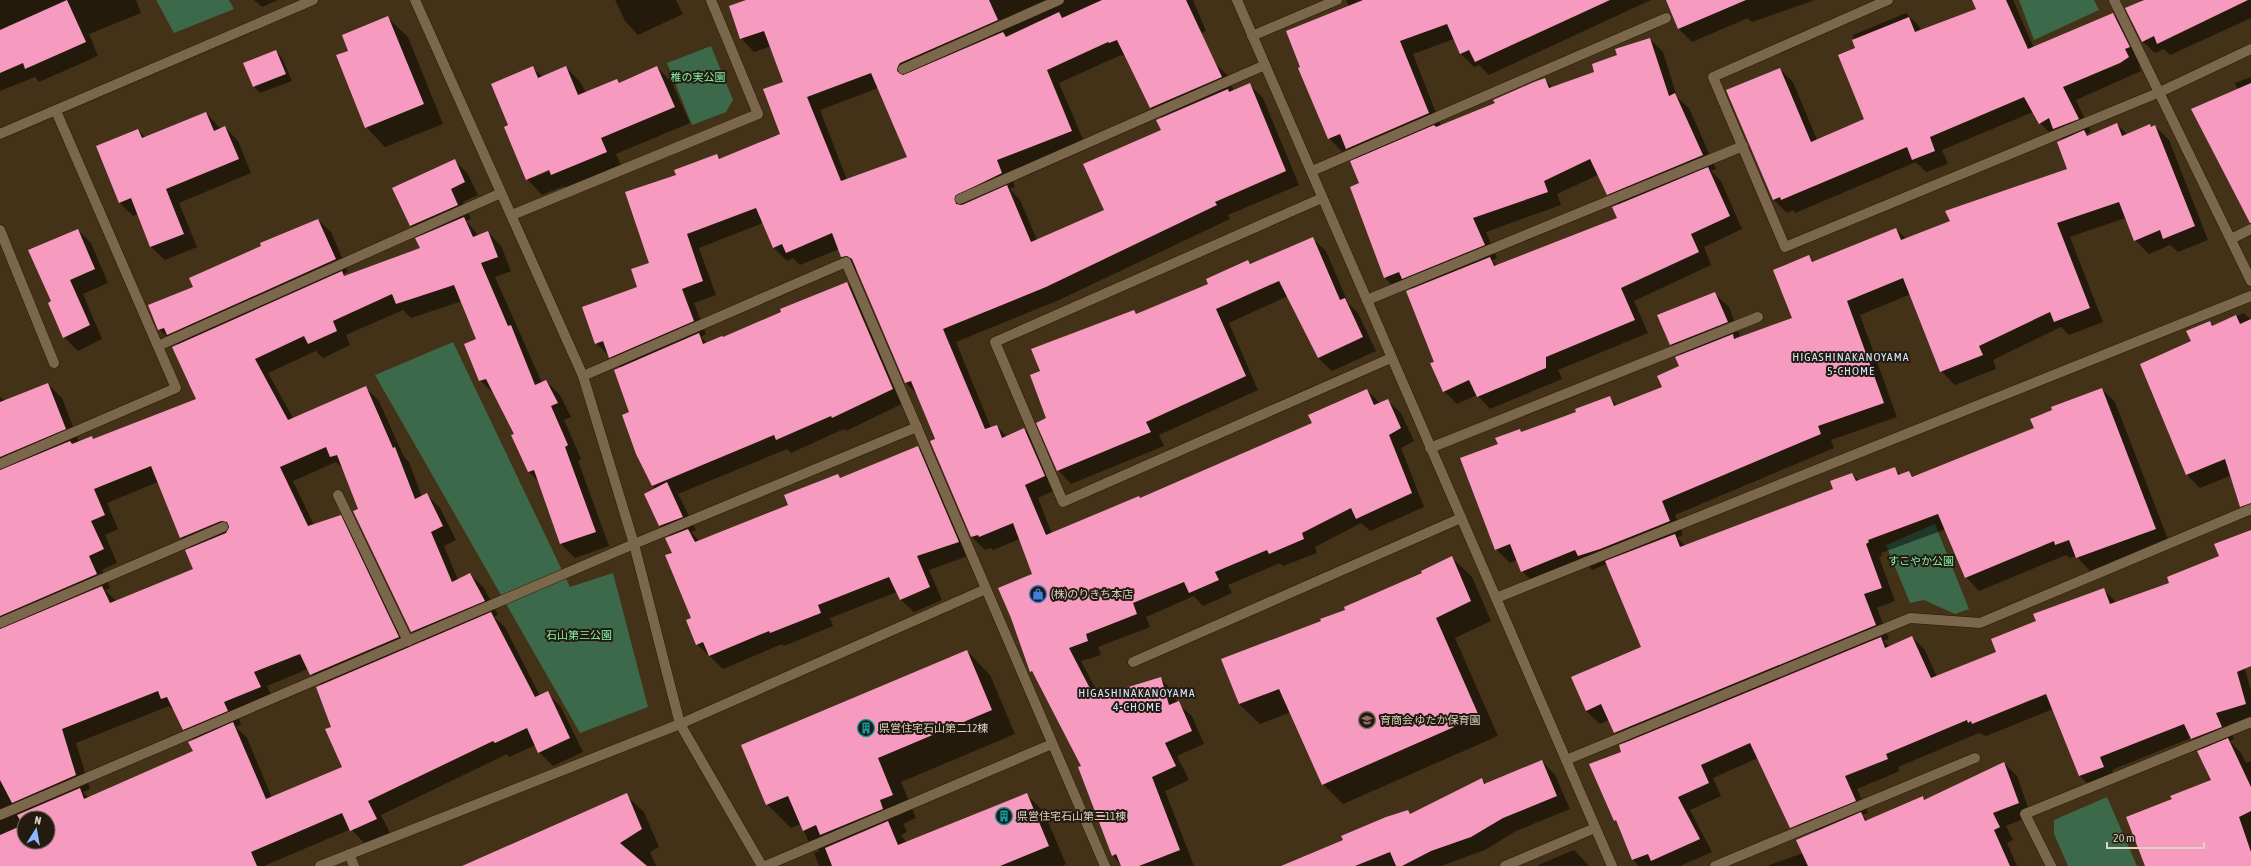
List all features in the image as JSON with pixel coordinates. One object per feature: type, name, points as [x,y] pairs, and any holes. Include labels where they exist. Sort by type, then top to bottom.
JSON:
[{"type":"street","points":[[0,134],[313,0]]},
{"type":"street","points":[[415,0],[584,376],[634,544],[680,724],[763,866],[1052,744]]},
{"type":"street","points":[[512,215],[758,114],[711,0]]},
{"type":"street","points":[[903,69],[1059,0]]},
{"type":"street","points":[[1237,0],[1612,866]]},
{"type":"street","points":[[1252,36],[1336,0]]},
{"type":"street","points":[[1888,0],[1713,77],[1785,247],[2160,92],[2251,49]]},
{"type":"street","points":[[2114,0],[2251,281]]},
{"type":"street","points":[[1312,171],[1666,18]]},
{"type":"street","points":[[960,198],[1265,65]]},
{"type":"street","points":[[0,464],[176,388],[56,111]]},
{"type":"street","points":[[1366,300],[1743,146]]},
{"type":"street","points":[[158,346],[501,193]]},
{"type":"street","points":[[1322,198],[995,342],[1063,502],[1391,358]]},
{"type":"street","points":[[0,230],[54,363]]},
{"type":"street","points":[[2231,239],[2251,230]]},
{"type":"street","points":[[584,376],[846,262],[1105,866]]},
{"type":"street","points":[[1496,598],[2251,296]]},
{"type":"street","points":[[1430,448],[1758,317]]},
{"type":"street","points":[[0,814],[634,544],[917,427]]},
{"type":"street","points":[[338,496],[408,641]]},
{"type":"street","points":[[1566,760],[1910,618],[1980,623],[2251,509]]},
{"type":"street","points":[[1133,662],[1461,518]]},
{"type":"street","points":[[0,623],[224,527]]},
{"type":"street","points":[[320,866],[680,724],[986,589]]},
{"type":"street","points":[[2051,866],[2025,814],[2251,722]]},
{"type":"street","points":[[1715,866],[1975,758]]},
{"type":"street","points":[[1505,866],[1595,828]]},
{"type":"street","points":[[349,854],[354,866]]},
{"type":"green space","points":[[156,0],[229,0],[234,9],[174,33]]},
{"type":"green space","points":[[2019,0],[2094,0],[2099,10],[2034,40]]},
{"type":"green space","name":"椎の実公園","points":[[711,46],[733,100],[726,112],[692,125],[667,63]]},
{"type":"green space","name":"石山第三公園","points":[[453,342],[570,587],[613,573],[648,707],[580,733],[375,375]]},
{"type":"green space","name":"すこやか公園","points":[[1935,524],[1969,609],[1955,614],[1924,600],[1910,603],[1886,545]]},
{"type":"green space","points":[[2107,797],[2137,866],[2068,866],[2054,834],[2054,820]]},
{"type":"building","points":[[67,0],[86,42],[25,69],[23,63],[0,73],[0,30]]},
{"type":"building","points":[[746,0],[989,0],[998,20],[900,63],[897,71],[903,75],[1003,32],[1006,37],[1059,12],[1062,18],[1102,0],[1186,0],[1222,77],[1150,108],[1117,40],[1108,42],[1047,70],[1072,131],[997,160],[1002,173],[955,196],[956,204],[962,205],[1007,185],[1031,242],[1104,210],[1083,164],[1161,130],[1156,120],[1228,89],[1229,92],[1250,83],[1286,171],[1215,202],[1217,205],[1046,287],[943,329],[985,429],[997,425],[1002,438],[1024,428],[1045,476],[1025,485],[1046,535],[1139,496],[1140,498],[1312,423],[1308,415],[1367,389],[1374,405],[1388,399],[1401,428],[1389,435],[1412,493],[1356,519],[1351,508],[1302,533],[1304,539],[1269,554],[1267,550],[1215,572],[1219,580],[1189,593],[1184,582],[1133,603],[1137,614],[1086,634],[1088,641],[1069,648],[1095,698],[1111,690],[1112,692],[1161,677],[1169,705],[1179,701],[1192,731],[1165,743],[1176,766],[1152,777],[1180,850],[1139,866],[1121,866],[1116,854],[1112,856],[1078,767],[1081,766],[1032,671],[1030,672],[1011,618],[998,588],[1032,574],[1013,523],[979,537],[978,535],[971,537],[930,441],[935,439],[911,381],[905,383],[852,259],[847,256],[841,257],[832,233],[786,253],[782,244],[773,248],[756,208],[687,234],[703,281],[682,289],[694,321],[609,358],[603,341],[595,344],[582,307],[637,287],[631,269],[649,263],[625,192],[676,175],[674,170],[717,154],[719,159],[780,134],[763,89],[783,82],[764,31],[740,39],[729,6]],"holes":[[[871,73],[907,157],[841,181],[807,97]]]},
{"type":"building","points":[[1363,0],[1610,0],[1475,62],[1469,50],[1460,54],[1447,24],[1400,41],[1429,113],[1346,149],[1340,134],[1328,139],[1298,68],[1300,67],[1286,31]]},
{"type":"building","points":[[1666,0],[1746,0],[1678,29]]},
{"type":"building","points":[[1972,0],[2006,0],[2028,49],[2113,13],[2130,47],[2125,49],[2129,57],[2120,63],[2063,87],[2079,119],[2053,129],[2049,118],[2039,124],[2024,97],[1930,137],[1935,151],[1912,160],[1907,147],[1781,200],[1780,197],[1773,200],[1726,90],[1780,68],[1811,142],[1864,119],[1838,55],[1855,48],[1852,40],[1909,17],[1915,32],[1976,9]]},
{"type":"building","points":[[2144,0],[2248,0],[2157,44],[2154,36],[2142,42],[2125,8]]},
{"type":"building","points":[[388,16],[424,104],[365,128],[336,55],[348,51],[342,35]]},
{"type":"building","points":[[1650,38],[1669,96],[1675,93],[1703,155],[1607,195],[1590,159],[1544,181],[1548,192],[1473,218],[1485,245],[1402,279],[1399,272],[1384,278],[1350,187],[1359,183],[1350,161],[1434,125],[1436,127],[1495,103],[1493,100],[1534,82],[1545,78],[1549,88],[1594,72],[1592,64],[1617,55],[1615,49]]},
{"type":"building","points":[[276,50],[286,74],[253,87],[243,63]]},
{"type":"building","points":[[533,66],[538,78],[566,66],[578,95],[617,79],[619,83],[657,66],[675,107],[601,138],[607,152],[551,175],[549,170],[526,180],[504,127],[508,125],[491,84]]},
{"type":"building","points":[[2251,83],[2251,223],[2250,223],[2191,109]]},
{"type":"building","points":[[206,112],[214,131],[225,126],[239,159],[166,189],[184,234],[150,247],[131,198],[119,203],[96,146],[138,129],[142,138]]},
{"type":"building","points":[[2117,123],[2122,136],[2150,124],[2151,127],[2155,125],[2195,226],[2163,239],[2160,230],[2134,241],[2119,202],[2057,223],[2090,308],[2054,322],[2050,312],[1979,346],[1983,355],[1940,372],[1903,278],[1847,301],[1884,403],[1818,426],[1821,434],[1662,501],[1670,521],[1600,549],[1578,556],[1575,550],[1521,572],[1510,544],[1495,550],[1460,458],[1498,444],[1495,438],[1520,429],[1521,432],[1576,412],[1575,409],[1610,396],[1614,406],[1662,387],[1657,376],[1679,366],[1675,357],[1733,334],[1734,339],[1792,318],[1773,270],[1809,255],[1812,262],[1896,228],[1901,240],[1950,221],[1945,211],[2067,169],[2057,142],[2084,130],[2087,136]]},
{"type":"building","points":[[455,159],[465,182],[451,189],[458,205],[410,226],[392,188]]},
{"type":"building","points":[[1708,167],[1730,216],[1691,234],[1699,252],[1621,288],[1635,320],[1546,357],[1546,368],[1477,397],[1469,380],[1443,392],[1430,363],[1434,362],[1406,291],[1490,257],[1494,266],[1617,218],[1612,207]]},
{"type":"building","points":[[464,217],[473,237],[488,231],[498,257],[481,263],[508,326],[511,325],[535,385],[546,380],[558,403],[551,406],[568,445],[565,447],[596,532],[560,544],[534,470],[528,472],[511,435],[514,434],[486,379],[479,381],[464,344],[476,339],[454,285],[396,304],[392,294],[333,321],[337,331],[308,344],[304,336],[255,359],[288,420],[366,386],[393,448],[395,447],[415,499],[427,493],[443,526],[431,532],[452,582],[470,573],[485,601],[411,632],[353,511],[358,509],[337,455],[330,457],[326,447],[280,467],[308,526],[341,515],[399,637],[310,675],[300,654],[254,672],[261,687],[224,702],[228,711],[183,730],[167,697],[161,699],[158,691],[62,729],[76,775],[12,803],[0,780],[0,629],[102,586],[110,603],[193,569],[185,550],[226,533],[229,527],[227,522],[221,521],[180,538],[151,466],[94,489],[105,515],[91,521],[104,549],[89,556],[97,574],[0,616],[0,470],[70,441],[72,444],[92,436],[93,439],[196,399],[172,347],[342,271],[344,276],[420,248],[415,238]]},
{"type":"building","points":[[318,219],[336,259],[167,335],[164,328],[158,330],[148,305],[193,287],[189,278],[261,246],[260,243]]},
{"type":"building","points":[[78,229],[95,269],[70,280],[90,325],[63,338],[48,303],[51,301],[28,250]]},
{"type":"building","points":[[1313,237],[1340,300],[1345,298],[1363,337],[1318,358],[1279,281],[1216,309],[1246,376],[1146,422],[1151,432],[1057,471],[1036,423],[1046,418],[1030,375],[1040,371],[1031,349],[1134,310],[1136,314],[1208,284],[1206,279],[1248,260],[1250,264]]},
{"type":"building","points":[[847,282],[893,389],[832,418],[831,416],[776,440],[774,435],[652,486],[636,454],[622,415],[629,412],[614,370],[699,333],[703,344],[722,336],[723,337],[781,312],[780,309]]},
{"type":"building","points":[[1715,292],[1728,322],[1670,345],[1657,315]]},
{"type":"building","points":[[2236,315],[2240,324],[2251,319],[2251,503],[2240,507],[2225,459],[2186,475],[2140,364],[2191,341],[2186,331],[2210,321],[2212,326]]},
{"type":"building","points":[[48,383],[66,429],[0,457],[0,402]]},
{"type":"building","points":[[2102,388],[2156,529],[2076,558],[2069,540],[2055,545],[2054,541],[1965,578],[1938,514],[1868,540],[1869,542],[1866,544],[1882,588],[1864,594],[1876,625],[1614,733],[1601,704],[1586,711],[1571,677],[1641,647],[1605,561],[1675,534],[1680,547],[1833,489],[1830,481],[1852,473],[1856,481],[1895,467],[1898,475],[1909,471],[1912,477],[2034,428],[2030,419],[2052,410],[2051,407]]},
{"type":"building","points":[[918,446],[959,542],[917,556],[930,587],[900,600],[889,577],[818,605],[821,613],[770,633],[769,631],[709,656],[703,642],[696,645],[686,620],[691,618],[665,555],[672,553],[665,538],[688,529],[695,542],[788,505],[784,495],[838,474],[840,478]]},
{"type":"building","points":[[667,482],[683,517],[659,526],[644,494]]},
{"type":"building","points":[[2251,530],[2251,666],[2237,672],[2246,704],[2216,713],[2222,727],[2191,739],[2184,724],[2100,757],[2104,767],[2079,776],[2046,694],[1972,724],[1971,721],[1968,723],[1967,720],[1886,754],[1888,759],[1845,776],[1856,801],[1790,828],[1750,743],[1701,765],[1709,783],[1678,797],[1700,839],[1651,861],[1648,854],[1632,860],[1616,820],[1614,821],[1589,764],[1621,752],[1619,745],[1881,637],[1885,648],[1912,636],[1931,678],[1996,652],[1991,639],[2036,621],[2033,614],[2104,588],[2110,604],[2169,583],[2167,577],[2219,556],[2214,544]]},
{"type":"building","points":[[1452,556],[1471,601],[1436,618],[1479,716],[1322,785],[1279,689],[1239,704],[1221,659],[1321,621],[1320,619],[1345,610],[1344,607],[1422,573],[1421,571]]},
{"type":"building","points":[[491,612],[535,697],[548,691],[570,738],[538,753],[527,728],[495,743],[493,741],[368,801],[377,819],[350,831],[342,813],[251,852],[257,866],[0,866],[0,835],[16,828],[16,850],[56,850],[56,810],[29,810],[80,788],[84,799],[193,751],[188,742],[233,722],[266,799],[342,767],[325,729],[331,727],[316,687]]},
{"type":"building","name":"県営住宅石山第二12棟","points":[[967,650],[992,710],[878,758],[893,795],[880,800],[883,809],[820,835],[816,825],[803,831],[788,796],[766,805],[741,745]]},
{"type":"building","points":[[2228,738],[2251,787],[2251,811],[2239,817],[2251,852],[2251,866],[2145,866],[2126,817],[2172,799],[2170,796],[2211,780],[2197,751]]},
{"type":"building","points":[[1542,760],[1557,796],[1503,818],[1471,837],[1431,851],[1402,866],[1396,866],[1390,852],[1355,866],[1281,866],[1343,840],[1341,836],[1386,817],[1408,810],[1410,814],[1482,778],[1484,784]]},
{"type":"building","points":[[2004,762],[2019,803],[1993,813],[2000,827],[1994,830],[2010,866],[1808,866],[1796,840],[1861,812],[1865,821],[1923,796],[1924,800]]},
{"type":"building","points":[[627,793],[642,829],[620,843],[647,866],[462,866]]},
{"type":"building","name":"県営住宅石山第二11棟","points":[[1027,793],[1049,846],[1000,866],[832,866],[825,848],[888,821],[898,845]]},
{"type":"place","name":"(株)のりきち本店","points":[[1038,594]]},
{"type":"place","name":"育商会 ゆたか保育園","points":[[1367,720]]},
{"type":"place","name":"県営住宅石山第二12棟","points":[[866,728]]},
{"type":"place","name":"県営住宅石山第二11棟","points":[[1004,816]]},
{"type":"district","name":"HIGASHINAKANOYAMA 5-CHOME","points":[[1851,364]]},
{"type":"district","name":"HIGASHINAKANOYAMA 4-CHOME","points":[[1137,700]]}]
